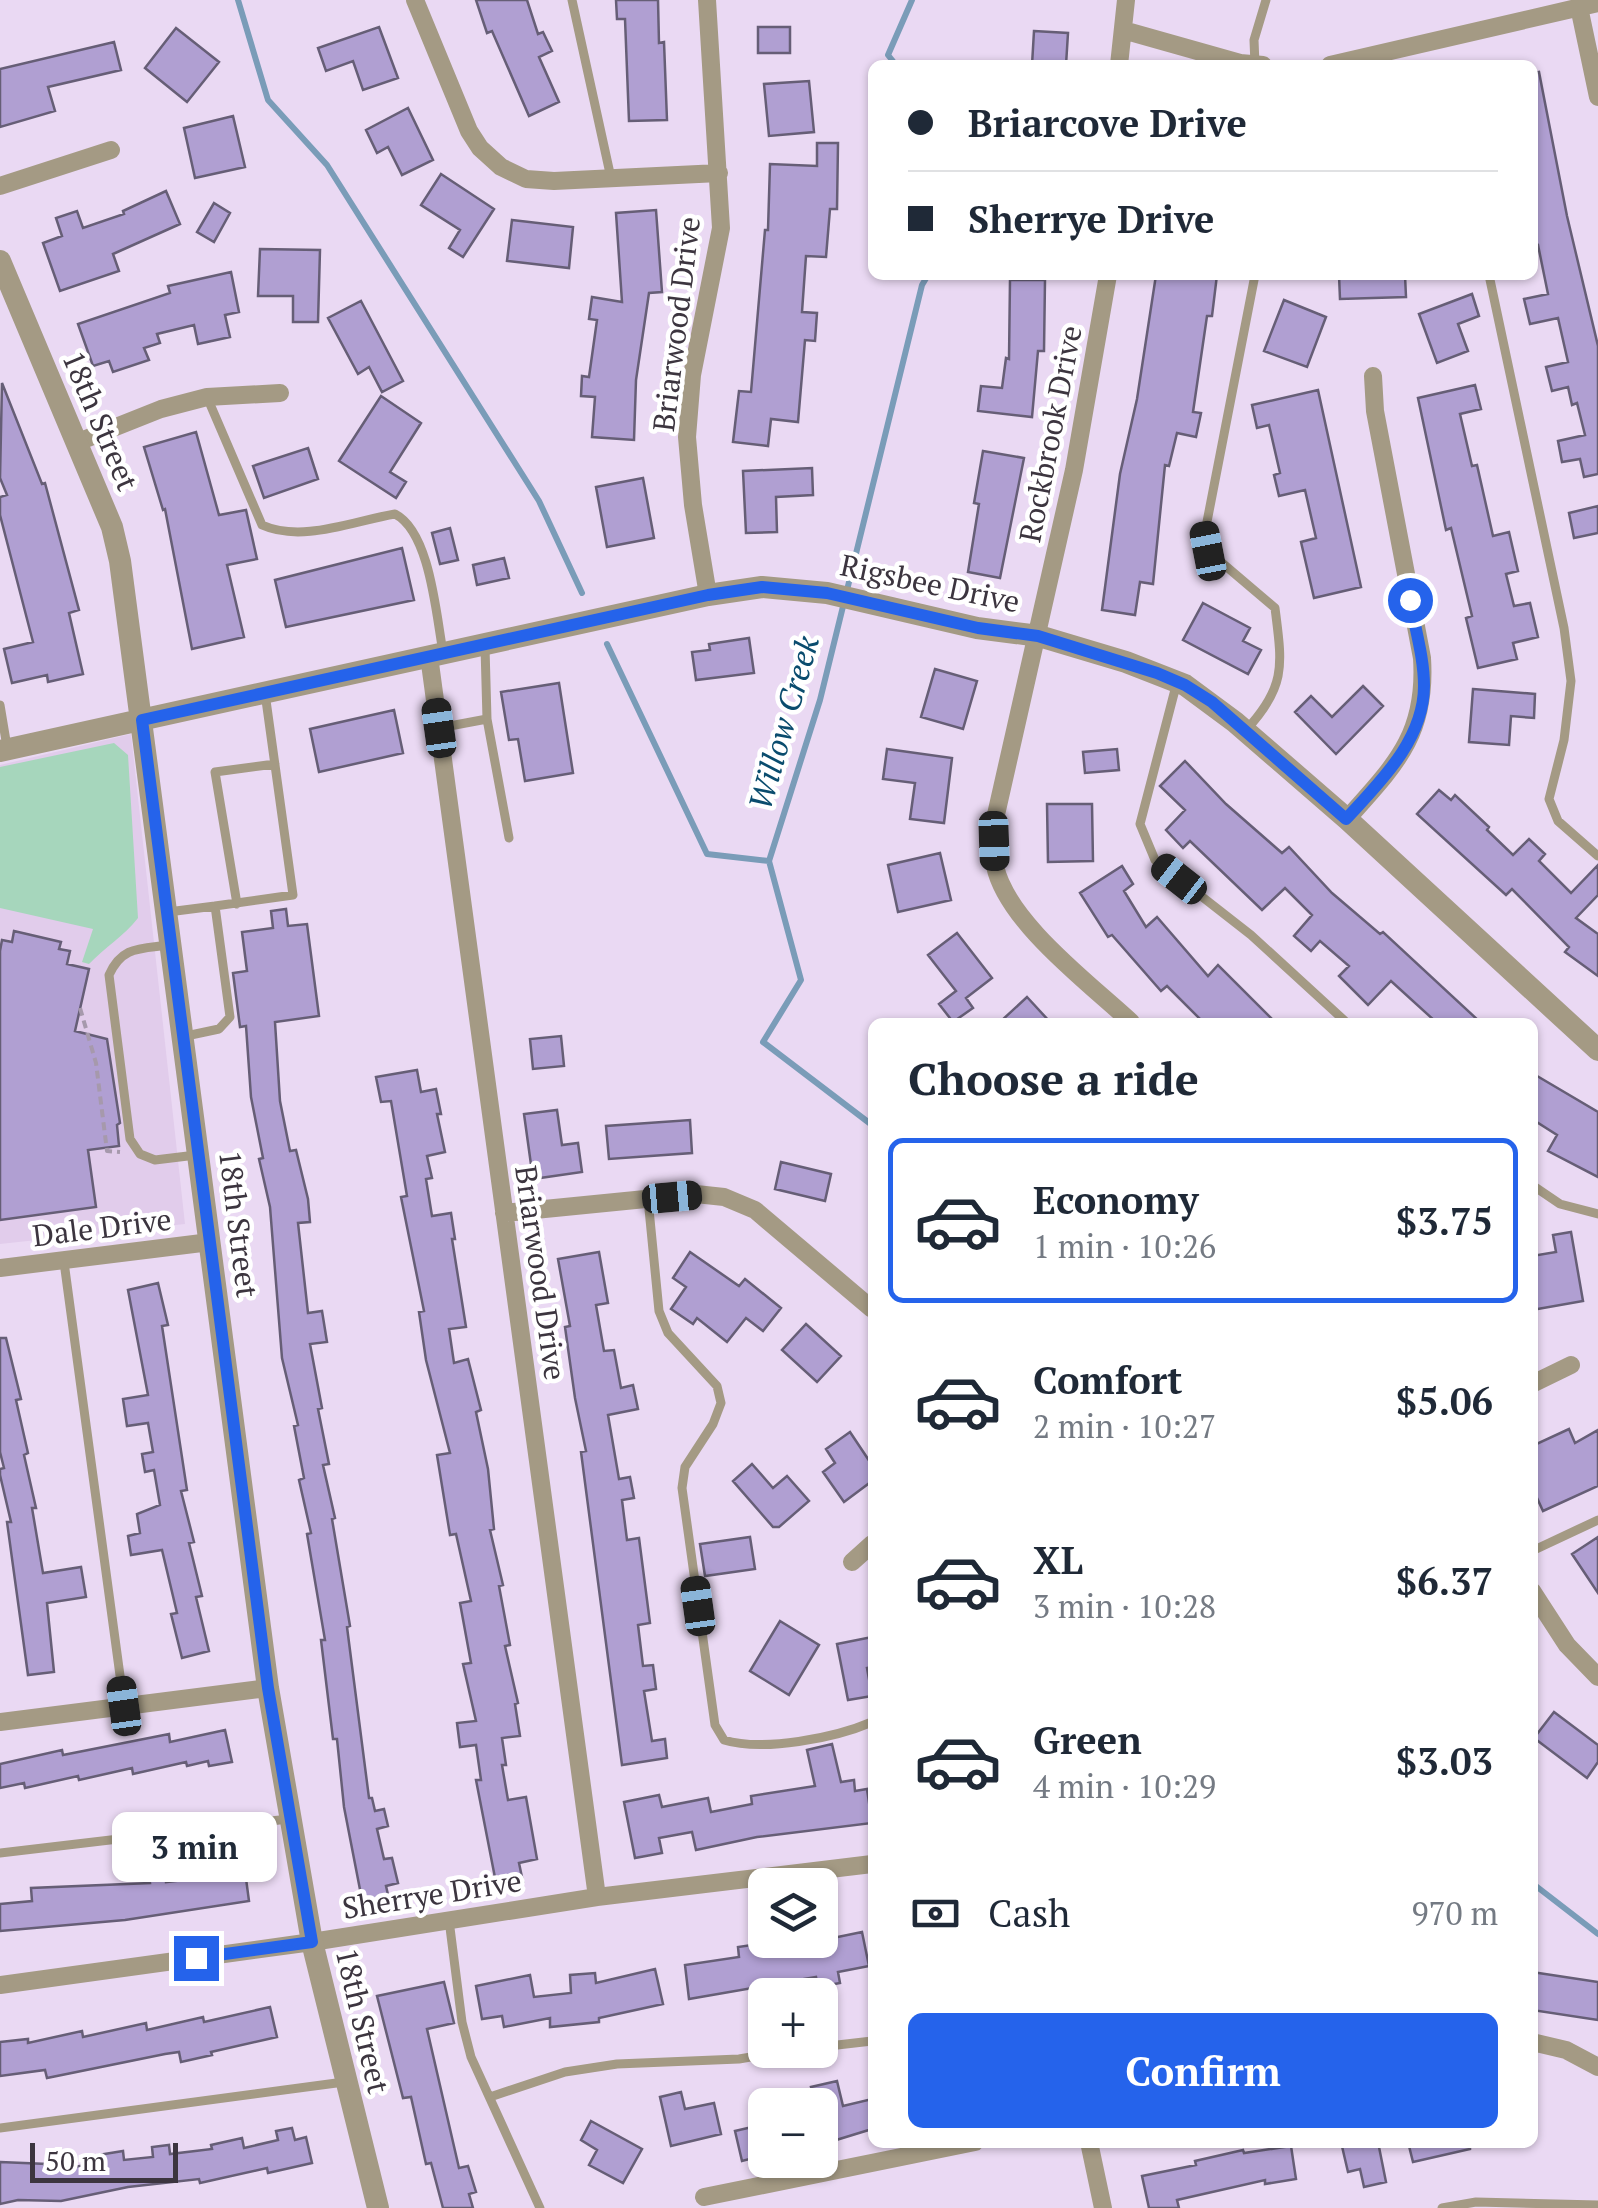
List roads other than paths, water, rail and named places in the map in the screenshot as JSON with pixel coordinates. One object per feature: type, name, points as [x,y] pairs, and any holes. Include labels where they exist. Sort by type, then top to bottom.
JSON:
[{"type":"street","points":[[415,0],[469,131],[480,148],[502,167],[526,179],[719,173]]},
{"type":"street","name":"Briarwood Drive","points":[[707,0],[720,228],[692,376],[687,437],[708,595]]},
{"type":"street","points":[[1120,60],[1126,0]]},
{"type":"street","points":[[1352,60],[1589,5],[1598,97]]},
{"type":"street","points":[[1123,30],[1226,60]]},
{"type":"street","points":[[0,186],[111,150]]},
{"type":"street","name":"18th Street","points":[[0,261],[112,526],[120,561],[268,1688],[312,1942],[378,2208]]},
{"type":"street","name":"Rockbrook Drive","points":[[1107,280],[1074,470],[995,820],[994,866],[1017,915],[1127,1018]]},
{"type":"street","points":[[1346,819],[1405,748],[1424,690],[1422,658],[1375,411],[1373,376]]},
{"type":"street","points":[[78,442],[161,409],[207,397],[280,393]]},
{"type":"street","name":"Rigsbee Drive","points":[[4,751],[708,595],[762,587],[827,593],[889,610],[1038,636],[1177,682],[1212,702],[1598,1050]]},
{"type":"street","name":"Briarwood Drive","points":[[436,655],[439,728],[597,1897]]},
{"type":"street","points":[[504,1213],[696,1194],[724,1197],[755,1210],[868,1305]]},
{"type":"street","name":"Dale Drive","points":[[0,1268],[210,1242]]},
{"type":"street","points":[[1538,1381],[1571,1365]]},
{"type":"street","points":[[852,1562],[868,1548]]},
{"type":"street","points":[[1538,1601],[1567,1645],[1598,1677]]},
{"type":"street","points":[[0,1722],[268,1688]]},
{"type":"street","name":"Sherrye Drive","points":[[0,1986],[597,1897],[868,1864]]},
{"type":"street","points":[[1538,2043],[1566,2050],[1598,2067]]},
{"type":"street","points":[[704,2197],[931,2148]]},
{"type":"street","points":[[1090,2148],[1104,2208]]},
{"type":"lane","points":[[572,0],[611,178]]},
{"type":"lane","points":[[1255,60],[1254,40],[1266,0]]},
{"type":"lane","points":[[1245,730],[1276,690],[1281,659],[1276,608],[1208,551],[1205,532],[1255,280]]},
{"type":"lane","points":[[1489,280],[1564,628],[1571,681],[1564,740],[1548,799],[1558,821],[1598,856]]},
{"type":"lane","points":[[207,397],[262,525],[277,532],[300,533],[394,514],[407,520],[428,569],[436,655]]},
{"type":"lane","points":[[485,644],[487,719],[509,838]]},
{"type":"lane","points":[[1177,682],[1140,824],[1155,860],[1251,935],[1342,1018]]},
{"type":"lane","points":[[168,912],[293,894],[265,692]]},
{"type":"lane","points":[[0,705],[4,751]]},
{"type":"lane","points":[[439,728],[487,719]]},
{"type":"lane","points":[[236,904],[216,772],[275,764]]},
{"type":"lane","points":[[184,1036],[219,1029],[230,1017],[215,906]]},
{"type":"lane","points":[[172,944],[132,950],[116,959],[108,975],[130,1139],[140,1154],[155,1160],[199,1155]]},
{"type":"lane","points":[[1538,1190],[1560,1204],[1598,1214]]},
{"type":"lane","points":[[648,1199],[658,1311],[668,1333],[718,1386],[721,1403],[713,1424],[685,1467],[682,1488],[715,1725],[724,1740],[742,1746],[773,1744],[868,1724]]},
{"type":"lane","points":[[64,1262],[124,1706]]},
{"type":"lane","points":[[1538,1548],[1598,1520]]},
{"type":"lane","points":[[0,1853],[290,1818]]},
{"type":"lane","points":[[449,1920],[462,2022],[471,2057],[540,2208]]},
{"type":"lane","points":[[838,2045],[868,2041]]},
{"type":"lane","points":[[490,2096],[565,2072],[616,2064],[748,2057]]},
{"type":"lane","points":[[0,2128],[345,2082]]},
{"type":"lane","points":[[1442,2208],[1476,2202],[1598,2205]]},
{"type":"waterway","points":[[238,0],[268,100],[327,165],[539,501],[582,593]]},
{"type":"waterway","name":"Willow Creek","points":[[892,60],[888,55],[912,0]]},
{"type":"waterway","name":"Willow Creek","points":[[868,1122],[763,1042],[801,980],[769,861],[820,700],[925,280]]},
{"type":"waterway","points":[[607,644],[707,854],[769,861]]},
{"type":"waterway","name":"Willow Creek","points":[[1538,1888],[1598,1934]]}]
